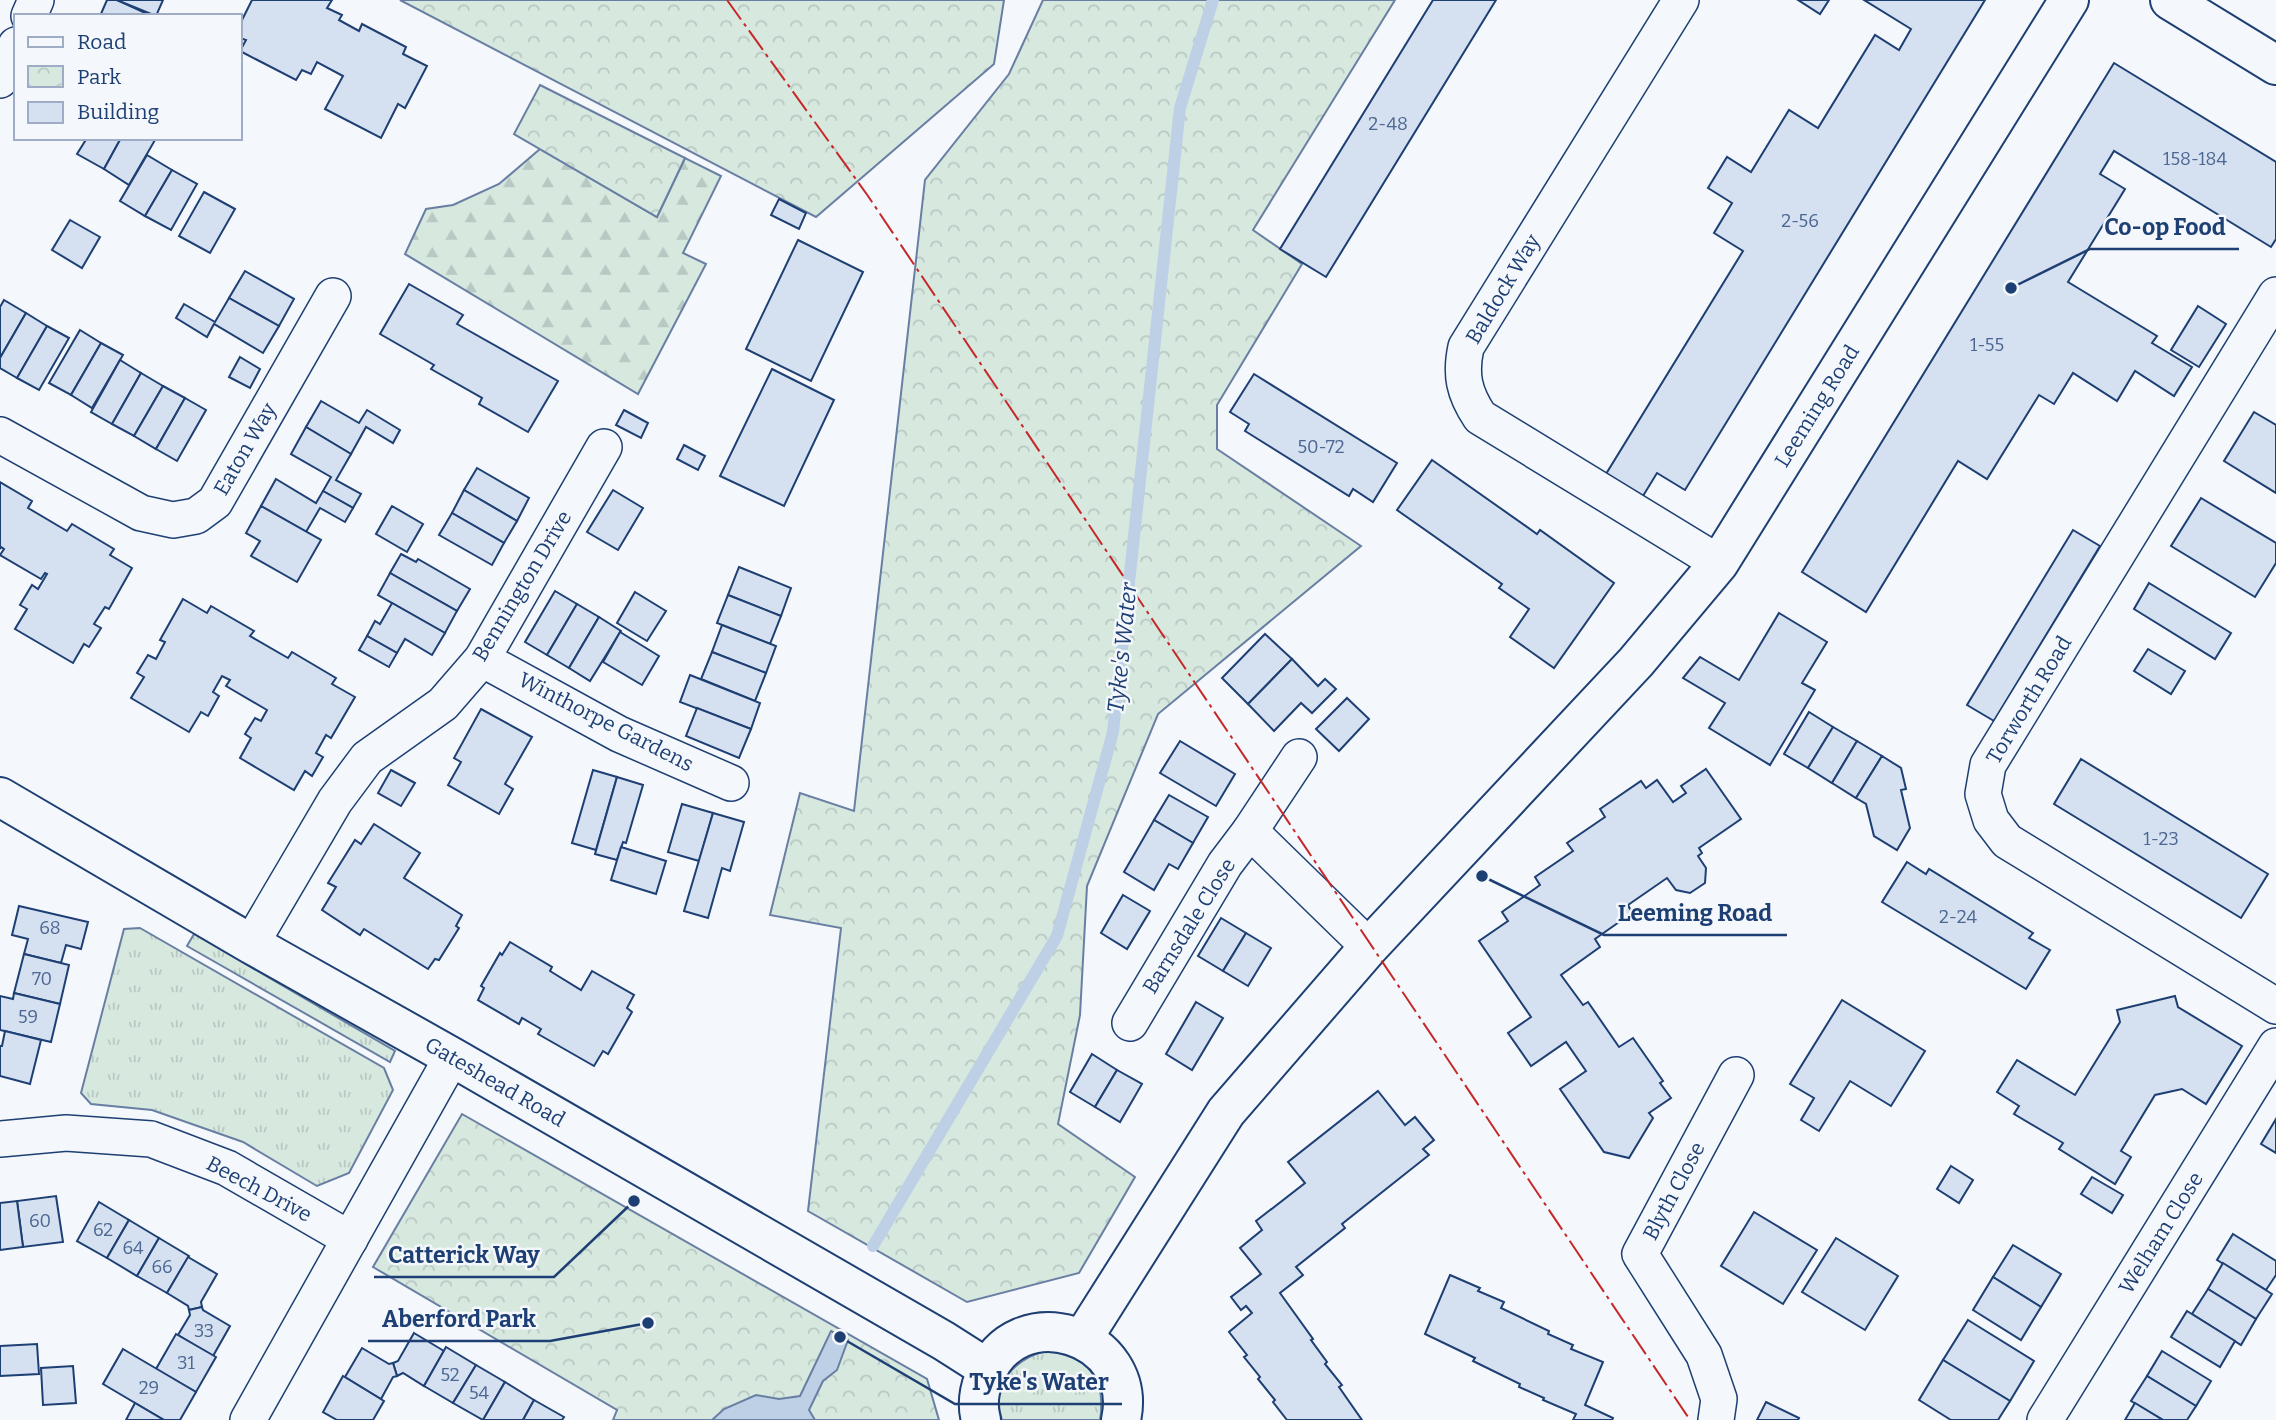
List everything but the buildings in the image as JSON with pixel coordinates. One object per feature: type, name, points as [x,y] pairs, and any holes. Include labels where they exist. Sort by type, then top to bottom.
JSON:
[{"type":"street","name":"Baldock Way","points":[[1681,0],[1466,347],[1462,366],[1463,384],[1469,401],[1480,417],[1718,563]]},
{"type":"street","name":"Leeming Road","points":[[1083,1338],[1226,1112],[1369,947],[1636,662],[1718,563],[2069,0]]},
{"type":"street","points":[[2170,0],[2276,65]]},
{"type":"street","points":[[0,80],[14,49]]},
{"type":"street","name":"Torworth Road","points":[[2276,295],[1988,765],[1983,794],[1991,820],[2007,841],[2276,1005]]},
{"type":"street","name":"Eaton Way","points":[[0,435],[141,513],[173,520],[196,516],[215,502],[333,296]]},
{"type":"street","name":"Bennington Drive","points":[[251,944],[335,801],[367,758],[443,704],[482,659],[604,447]]},
{"type":"street","name":"Winthorpe Gardens","points":[[482,659],[619,734],[731,783]]},
{"type":"street","name":"Barnsdale Close","points":[[1130,1023],[1225,864],[1299,757]]},
{"type":"street","name":"Gateshead Road","points":[[0,797],[944,1341],[988,1369]]},
{"type":"street","points":[[1250,831],[1369,947]]},
{"type":"street","name":"Welham Close","points":[[2045,1420],[2276,1046]]},
{"type":"street","points":[[248,1420],[453,1057]]},
{"type":"street","name":"Blyth Close","points":[[1716,1420],[1719,1399],[1704,1355],[1640,1254],[1736,1075]]},
{"type":"street","name":"Beech Drive","points":[[0,1139],[66,1133],[151,1139],[227,1168],[350,1239]]},
{"type":"street","points":[[981,1420],[980,1390],[988,1369],[1000,1352],[1018,1339],[1040,1332],[1061,1332],[1083,1338],[1102,1352],[1116,1371],[1123,1394],[1121,1420]]},
{"type":"green space","points":[[400,0],[1004,0],[994,64],[816,217]]},
{"type":"green space","points":[[1043,0],[1395,0],[1253,230],[1302,264],[1217,405],[1217,449],[1361,546],[1158,714],[1087,886],[1080,1015],[1058,1124],[1135,1177],[1079,1273],[967,1302],[808,1211],[841,928],[770,915],[800,793],[854,811],[925,180],[1009,74]]},
{"type":"green space","points":[[540,85],[685,158],[657,217],[514,134]]},
{"type":"green space","points":[[540,149],[657,217],[685,158],[721,176],[683,253],[706,264],[638,394],[405,254],[426,209],[453,205],[499,184]]},
{"type":"green space","points":[[140,928],[384,1068],[393,1090],[349,1173],[317,1186],[243,1142],[152,1110],[91,1104],[81,1093],[124,929]]},
{"type":"green space","points":[[194,934],[395,1051],[390,1062],[187,946]]},
{"type":"green space","points":[[462,1114],[927,1379],[939,1420],[613,1420],[617,1410],[373,1267]]},
{"type":"green space","points":[[1045,1351],[1072,1358],[1091,1371],[1100,1392],[1100,1420],[1002,1420],[999,1396],[1007,1376],[1023,1361]]},
{"type":"water","points":[[831,1331],[848,1340],[837,1370],[823,1381],[809,1410],[815,1420],[712,1420],[724,1409],[756,1395],[779,1399],[800,1396]]},
{"type":"waterway","name":"Tyke's Water","points":[[873,1246],[1057,936],[1113,732],[1180,108],[1213,0]]},
{"type":"power","points":[[727,0],[868,196],[1690,1420]]},
{"type":"place","name":"Co-op Food","points":[[2011,288]]},
{"type":"place","name":"Leeming Road","points":[[1482,876]]},
{"type":"place","name":"Catterick Way","points":[[634,1201]]},
{"type":"place","name":"Aberford Park","points":[[648,1323]]},
{"type":"place","name":"Tyke's Water","points":[[840,1337]]}]
